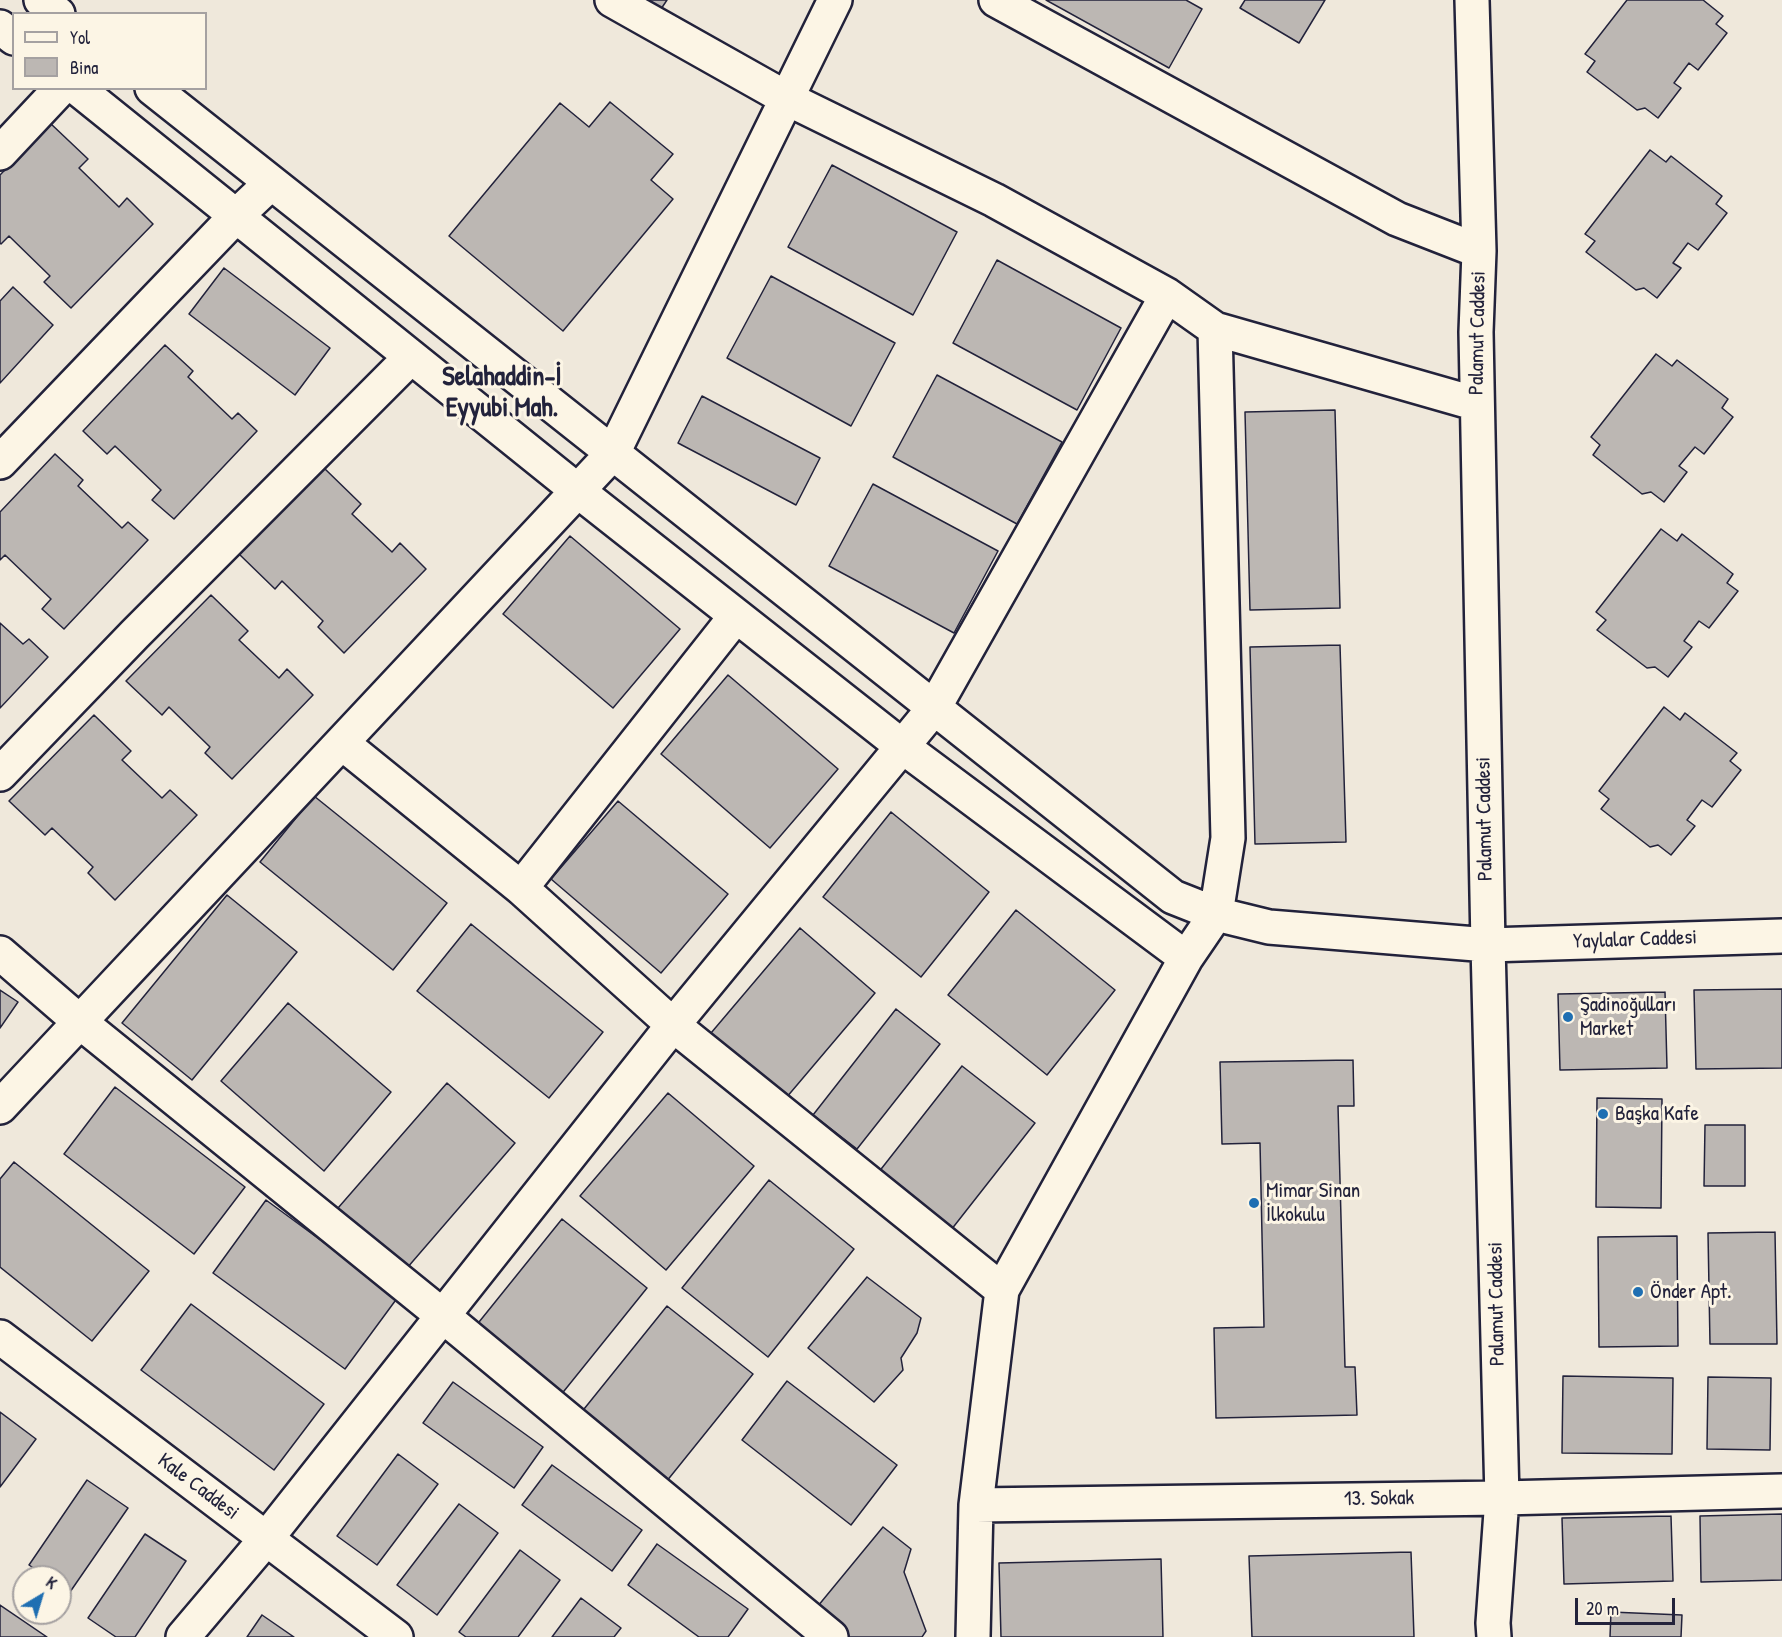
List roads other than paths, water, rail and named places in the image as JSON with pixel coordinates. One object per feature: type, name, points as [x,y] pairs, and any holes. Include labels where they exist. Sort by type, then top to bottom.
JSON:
[{"type":"street","points":[[40,0],[55,12]]},
{"type":"street","points":[[612,0],[786,98],[994,200],[1167,295],[1215,329],[1477,404]]},
{"type":"street","points":[[0,1107],[613,453],[835,0]]},
{"type":"street","points":[[996,0],[1397,219],[1479,251]]},
{"type":"street","name":"Palamut Caddesi","points":[[1472,0],[1479,251],[1476,332],[1477,404],[1502,1498],[1493,1623],[1494,1637]]},
{"type":"street","points":[[0,27],[12,36]]},
{"type":"street","points":[[0,153],[59,90]]},
{"type":"street","points":[[79,90],[736,616],[903,747],[1186,958]]},
{"type":"street","name":"Yaylalar Caddesi","points":[[155,90],[1173,897],[1216,914],[1269,927],[1488,945],[1782,936]]},
{"type":"street","points":[[0,462],[236,216],[271,183]]},
{"type":"street","points":[[183,1637],[266,1539],[673,1026],[934,708],[1167,295]]},
{"type":"street","points":[[973,1637],[976,1505],[1002,1290],[1186,958],[1216,914],[1227,838],[1215,329]]},
{"type":"street","points":[[0,774],[143,625],[411,357]]},
{"type":"street","points":[[520,888],[736,616]]},
{"type":"street","points":[[342,743],[520,888],[673,1026],[1002,1290]]},
{"type":"street","points":[[0,953],[80,1022],[443,1316],[831,1637]]},
{"type":"street","name":"Kale Caddesi","points":[[0,1337],[396,1637]]},
{"type":"street","name":"13. Sokak","points":[[976,1505],[1502,1498],[1782,1491]]},
{"type":"place","name":"Şadinoğulları Market","points":[[1568,1017]]},
{"type":"place","name":"Başka Kafe","points":[[1603,1114]]},
{"type":"place","name":"Mimar Sinan İlkokulu","points":[[1254,1203]]},
{"type":"place","name":"Önder Apt.","points":[[1638,1292]]},
{"type":"district","name":"Selahaddin-İ Eyyubi Mah.","points":[[502,394]]}]
